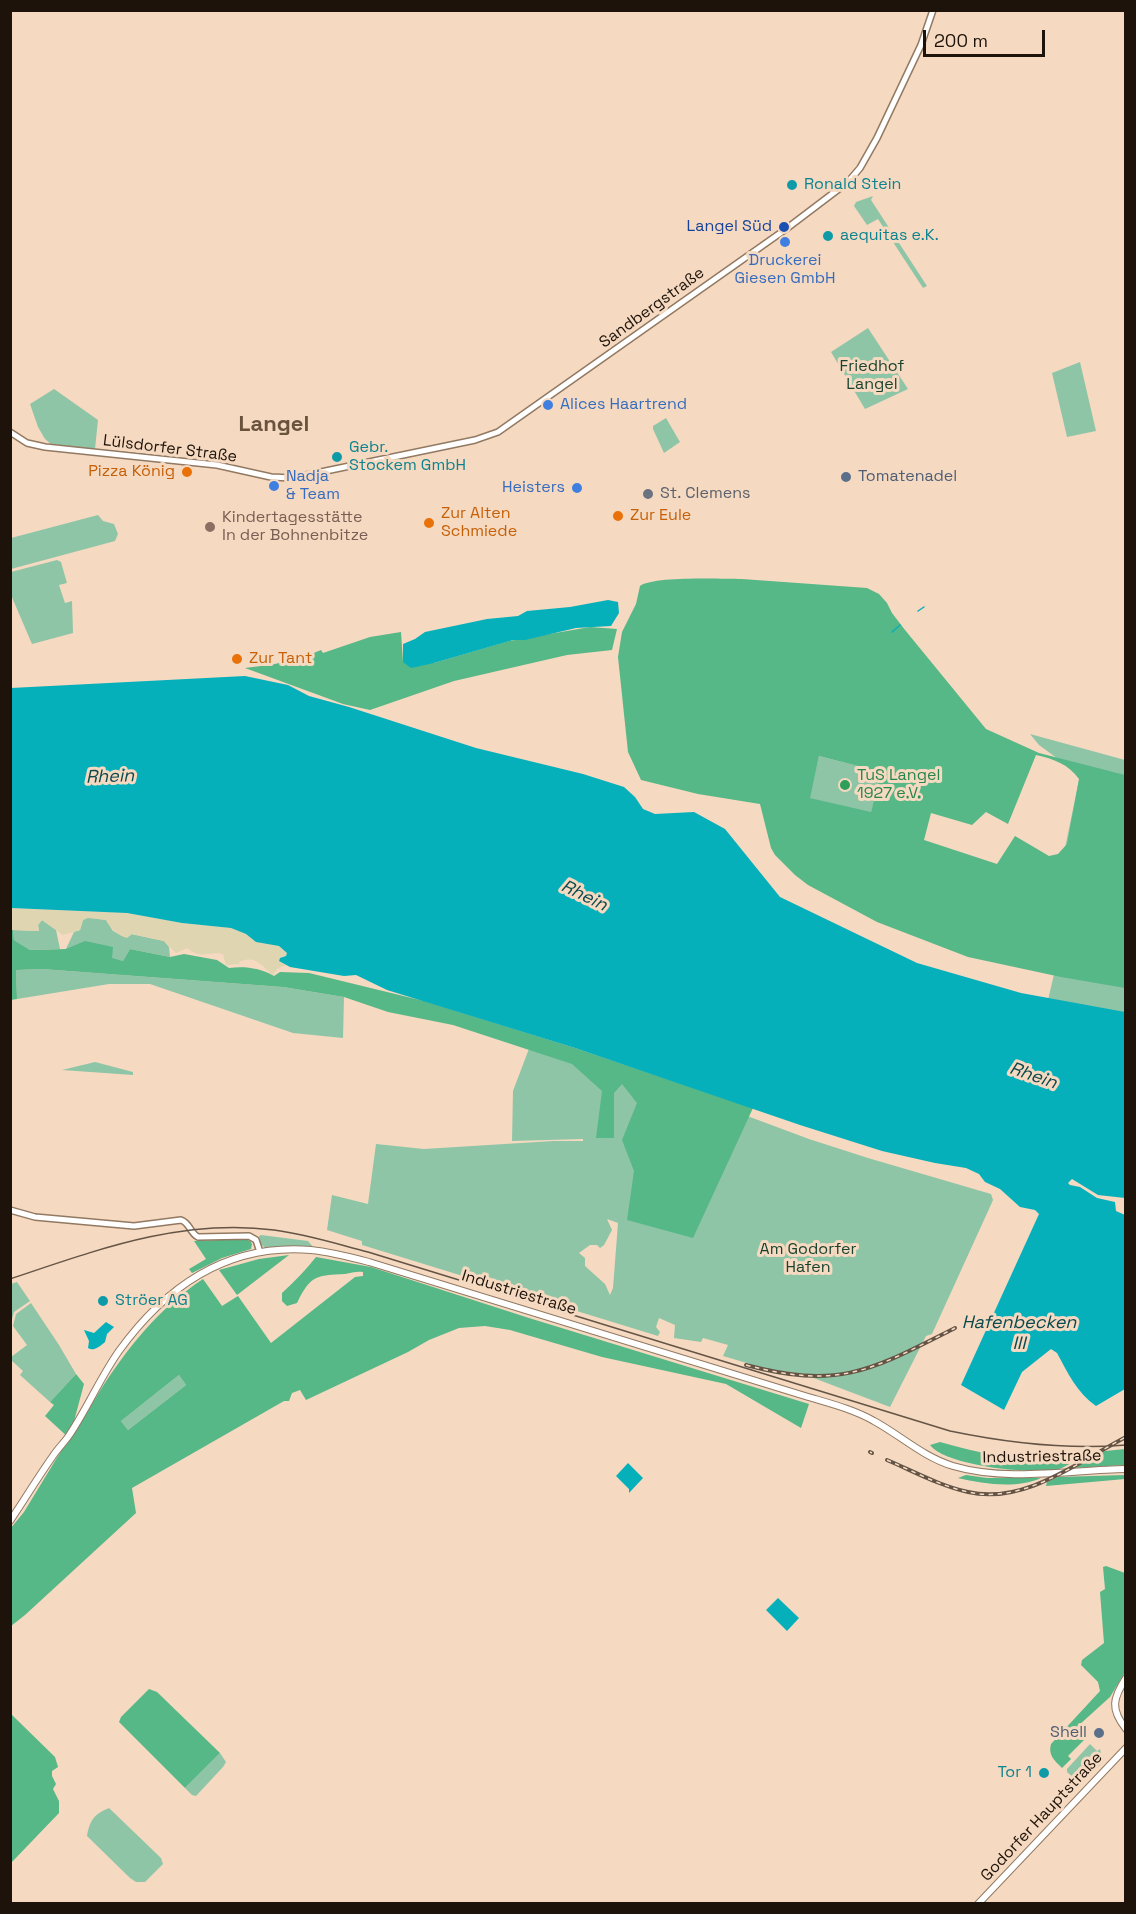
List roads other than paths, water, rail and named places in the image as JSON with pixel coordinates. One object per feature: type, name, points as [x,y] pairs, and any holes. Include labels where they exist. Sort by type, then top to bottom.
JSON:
[{"type":"main road","name":"Industriestraße","points":[[10,1521],[54,1454],[70,1434],[96,1386],[119,1352],[152,1311],[203,1272],[231,1260],[260,1252],[289,1249],[337,1254],[369,1262],[846,1409],[873,1420],[938,1461],[973,1471],[1008,1474],[1125,1468]]},
{"type":"main road","points":[[1125,1678],[1114,1701],[1117,1716],[1125,1729]]},
{"type":"main road","name":"Godorfer Hauptstraße","points":[[978,1904],[1125,1748]]},
{"type":"street","name":"Sandbergstraße","points":[[292,478],[487,436],[509,425],[819,205],[853,176],[877,138],[929,26],[933,10]]},
{"type":"street","name":"Lülsdorfer Straße","points":[[10,432],[27,443],[45,447],[217,465],[271,477],[292,478]]},
{"type":"street","points":[[10,1210],[35,1216],[134,1226],[183,1221],[198,1237],[249,1236],[256,1240],[260,1252]]},
{"type":"water","points":[[608,600],[618,602],[619,613],[611,626],[576,628],[525,640],[513,640],[411,668],[403,662],[403,644],[425,632],[487,619],[518,616],[527,611],[570,607]]},
{"type":"water","points":[[245,676],[288,685],[309,696],[476,748],[583,774],[624,787],[643,809],[655,814],[694,812],[725,829],[780,897],[917,963],[1021,993],[1125,1012],[1125,1198],[1098,1195],[1072,1179],[1068,1183],[1080,1187],[1097,1198],[1115,1202],[1116,1211],[1125,1215],[1125,1389],[1096,1406],[1078,1389],[1057,1353],[1051,1349],[1022,1372],[1004,1410],[961,1385],[1039,1214],[1035,1210],[1020,1207],[1000,1189],[985,1182],[979,1174],[966,1168],[882,1151],[575,1048],[387,990],[356,975],[344,976],[290,967],[279,961],[287,953],[279,946],[256,942],[246,934],[231,928],[182,923],[127,913],[11,908],[11,688]]},
{"type":"water","points":[[106,1322],[114,1327],[107,1334],[105,1342],[95,1349],[88,1348],[89,1341],[84,1330],[94,1333]]},
{"type":"water","points":[[628,1463],[643,1478],[629,1493],[629,1489],[616,1476]]},
{"type":"water","points":[[778,1598],[799,1618],[787,1631],[766,1610]]},
{"type":"waterway","points":[[918,611],[924,607]]},
{"type":"waterway","points":[[892,632],[900,625]]},
{"type":"tram line","points":[[10,1279],[75,1257],[140,1239],[206,1229],[240,1227],[274,1230],[368,1252],[950,1431],[1038,1444],[1082,1447],[1126,1445]]},
{"type":"railway","points":[[746,1365],[807,1376],[855,1372],[901,1355],[955,1328]]},
{"type":"railway","points":[[887,1460],[937,1482],[968,1492],[989,1494],[1010,1492],[1050,1479],[1126,1437]]},
{"type":"place","name":"Ronald Stein","points":[[792,185]]},
{"type":"place","name":"Langel Süd","points":[[784,227]]},
{"type":"place","name":"aequitas e.K.","points":[[828,236]]},
{"type":"place","name":"Druckerei Giesen GmbH","points":[[785,242]]},
{"type":"place","name":"Alices Haartrend","points":[[548,405]]},
{"type":"place","name":"Gebr. Stockem GmbH","points":[[337,457]]},
{"type":"place","name":"Pizza König","points":[[187,472]]},
{"type":"place","name":"Tomatenadel","points":[[846,477]]},
{"type":"place","name":"Nadja & Team","points":[[274,486]]},
{"type":"place","name":"Heisters","points":[[577,488]]},
{"type":"place","name":"St. Clemens","points":[[648,494]]},
{"type":"place","name":"Zur Eule","points":[[618,516]]},
{"type":"place","name":"Zur Alten Schmiede","points":[[429,523]]},
{"type":"place","name":"Kindertagesstätte In der Bohnenbitze","points":[[210,527]]},
{"type":"place","name":"Zur Tant","points":[[237,659]]},
{"type":"place","name":"TuS Langel 1927 e.V.","points":[[845,785]]},
{"type":"place","name":"Ströer AG","points":[[103,1301]]},
{"type":"place","name":"Shell","points":[[1099,1733]]},
{"type":"place","name":"Tor 1","points":[[1044,1773]]},
{"type":"district","name":"Langel","points":[[274,425]]},
{"type":"park label","name":"Friedhof Langel","points":[[872,376]]},
{"type":"park label","name":"Am Godorfer Hafen","points":[[808,1259]]},
{"type":"water label","name":"Rhein","points":[[110,777]]},
{"type":"water label","name":"Rhein","points":[[584,896]]},
{"type":"water label","name":"Rhein","points":[[1033,1076]]},
{"type":"water label","name":"Hafenbecken III","points":[[1019,1333]]}]
